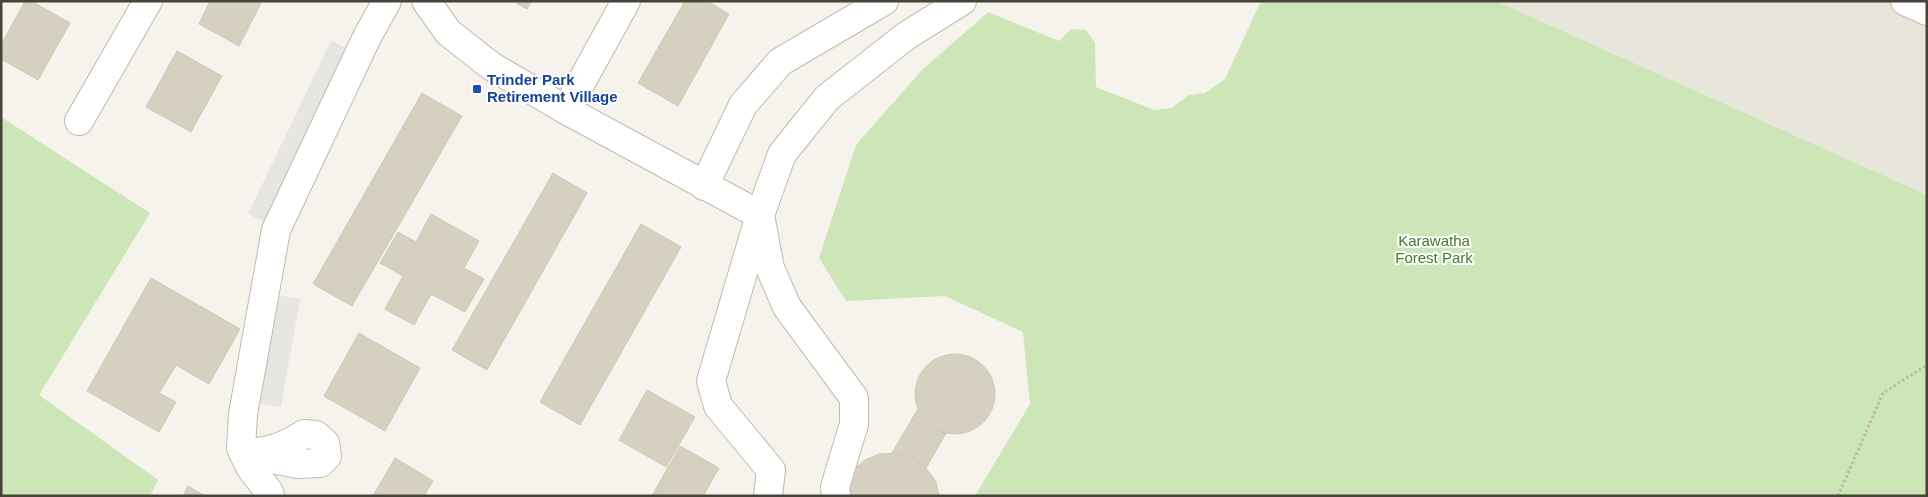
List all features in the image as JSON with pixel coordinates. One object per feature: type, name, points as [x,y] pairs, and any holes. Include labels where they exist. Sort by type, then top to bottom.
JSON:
[{"type":"street","points":[[79,120],[148,1]]},
{"type":"street","points":[[270,496],[250,467],[241,448],[243,414],[276,230],[367,37],[387,1]]},
{"type":"street","points":[[426,1],[448,32],[491,66],[566,110],[760,216]]},
{"type":"street","points":[[566,110],[626,1]]},
{"type":"street","points":[[704,186],[743,105],[780,62],[884,1]]},
{"type":"street","points":[[768,496],[771,470],[718,406],[711,381],[760,216],[782,154],[827,98],[906,36],[962,1]]},
{"type":"street","points":[[1905,1],[1927,11]]},
{"type":"street","points":[[760,216],[770,268],[787,307],[854,398],[854,424],[840,470],[836,486],[836,496]]},
{"type":"path","points":[[1838,496],[1883,393],[1927,364]]},
{"type":"shaded area","points":[[1496,1],[1927,1],[1927,195]]},
{"type":"shaded area","points":[[331,41],[352,51],[270,225],[248,214]]},
{"type":"shaded area","points":[[276,295],[300,299],[281,407],[257,403]]},
{"type":"green space","name":"Karawatha Forest Park","points":[[1261,1],[1496,1],[1927,195],[1927,496],[975,496],[1030,404],[1023,332],[945,296],[846,301],[819,258],[856,145],[921,71],[988,12],[1059,41],[1071,29],[1086,30],[1095,43],[1096,87],[1154,110],[1172,108],[1189,95],[1205,93],[1225,79]]},
{"type":"green space","points":[[1,117],[150,213],[39,395],[158,480],[150,496],[1,496]]},
{"type":"building","points":[[25,1],[31,1],[70,23],[38,80],[1,59],[1,45]]},
{"type":"building","points":[[210,1],[262,1],[239,46],[199,24]]},
{"type":"building","points":[[513,1],[532,1],[527,9]]},
{"type":"building","points":[[685,1],[707,1],[729,14],[678,106],[638,83]]},
{"type":"building","points":[[177,51],[222,76],[191,132],[146,107]]},
{"type":"building","points":[[422,93],[462,116],[352,306],[313,284]]},
{"type":"building","points":[[553,173],[587,193],[487,370],[452,350]]},
{"type":"building","points":[[431,214],[479,241],[464,268],[484,279],[465,312],[431,294],[414,325],[385,309],[403,276],[380,263],[398,232],[416,242]]},
{"type":"building","points":[[641,224],[681,247],[580,425],[540,402]]},
{"type":"building","points":[[151,278],[240,329],[209,384],[176,365],[159,393],[176,402],[159,432],[87,391]]},
{"type":"building","points":[[359,333],[420,368],[385,431],[324,396]]},
{"type":"building","points":[[955,354],[970,357],[983,366],[992,379],[995,394],[992,409],[983,422],[970,431],[955,434],[940,431],[927,422],[918,409],[915,394],[918,379],[927,366],[940,357]]},
{"type":"building","points":[[647,390],[695,417],[666,467],[619,440]]},
{"type":"building","points":[[918,409],[929,424],[939,431],[946,433],[926,468],[912,457],[892,453]]},
{"type":"building","points":[[680,446],[719,468],[703,496],[652,496]]},
{"type":"building","points":[[896,453],[912,457],[926,468],[936,482],[939,496],[842,496],[853,470],[865,460],[879,454]]},
{"type":"building","points":[[395,458],[433,481],[424,496],[373,496]]},
{"type":"building","points":[[188,486],[205,496],[183,496]]},
{"type":"place","name":"Trinder Park Retirement Village","points":[[477,89]]}]
